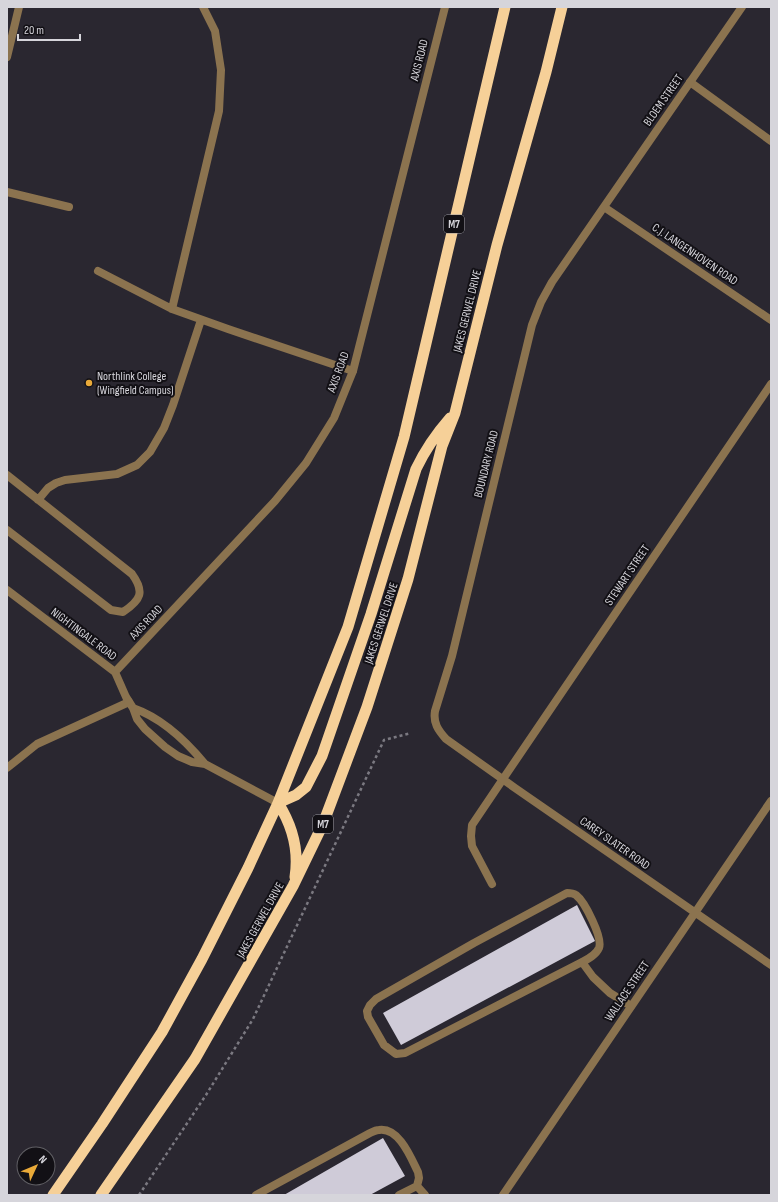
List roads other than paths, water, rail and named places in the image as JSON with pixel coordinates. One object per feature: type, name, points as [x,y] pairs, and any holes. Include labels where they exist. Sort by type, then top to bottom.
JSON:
[{"type":"highway","name":"JAKES GERWEL DRIVE","points":[[101,1195],[195,1059],[293,886],[323,824],[367,707],[408,579],[442,446],[454,412],[497,245],[546,72],[562,7]]},
{"type":"highway","name":"M7","points":[[52,1195],[102,1124],[162,1032],[198,966],[248,868],[278,803],[348,627],[404,437],[505,8]]},
{"type":"highway","points":[[293,886],[296,861],[295,842],[289,824],[278,803],[296,795],[306,787],[322,756],[371,614],[416,469],[430,442],[454,412]]},
{"type":"street","points":[[7,57],[20,7]]},
{"type":"street","points":[[172,309],[219,111],[221,70],[215,31],[203,7]]},
{"type":"street","name":"AXIS ROAD","points":[[116,672],[275,501],[306,464],[334,418],[353,371],[445,7]]},
{"type":"street","name":"BLOEM STREET","points":[[604,207],[742,7]]},
{"type":"street","points":[[690,82],[771,141]]},
{"type":"street","points":[[7,192],[69,207]]},
{"type":"street","name":"C.J. LANGENHOVEN ROAD","points":[[604,207],[771,320]]},
{"type":"street","name":"BOUNDARY ROAD","points":[[446,739],[438,731],[434,720],[435,711],[452,656],[532,325],[541,302],[552,282],[604,207]]},
{"type":"street","points":[[98,271],[172,309],[200,320],[353,371]]},
{"type":"street","points":[[38,500],[48,488],[56,483],[65,480],[117,474],[137,465],[150,452],[164,428],[173,405],[200,320]]},
{"type":"street","name":"STEWART STREET","points":[[492,884],[472,846],[472,825],[771,384]]},
{"type":"street","points":[[7,475],[132,574],[139,584],[140,594],[134,605],[123,612],[111,610],[7,530]]},
{"type":"street","name":"NIGHTINGALE ROAD","points":[[7,590],[116,672],[137,719],[145,729],[165,747],[178,756],[192,762],[205,764],[278,803]]},
{"type":"street","points":[[7,768],[37,744],[131,705]]},
{"type":"street","name":"NIGHTINGALE ROAD","points":[[131,705],[153,717],[174,733],[192,749],[205,764]]},
{"type":"street","name":"CAREY SLATER ROAD","points":[[446,739],[771,964]]},
{"type":"street","name":"WALLACE STREET","points":[[503,1195],[771,801]]},
{"type":"street","points":[[567,893],[572,893],[581,901],[596,929],[599,938],[599,948],[594,955],[582,962],[405,1053],[396,1054],[384,1044],[368,1017],[367,1010],[370,1004],[376,999],[567,893]]},
{"type":"street","points":[[582,962],[610,993],[631,1006]]},
{"type":"street","points":[[256,1195],[379,1129],[390,1132],[398,1137],[418,1172],[418,1186],[425,1195]]},
{"type":"street","points":[[400,1195],[418,1186]]},
{"type":"place","name":"Northlink College (Wingfield Campus)","points":[[89,383]]}]
